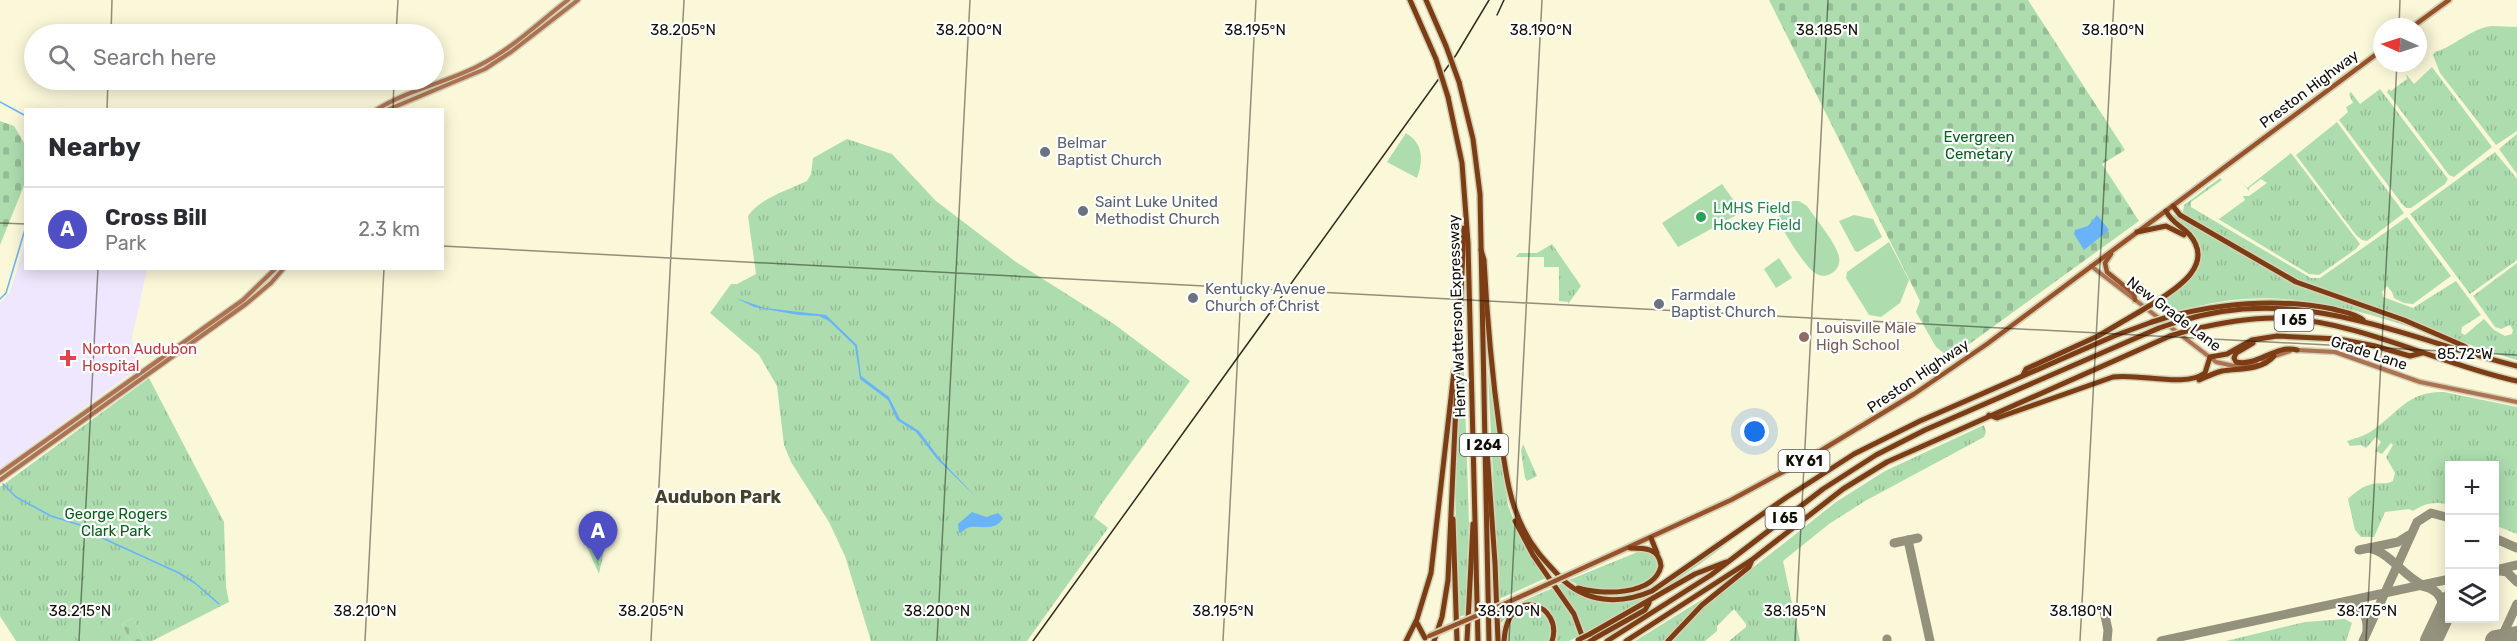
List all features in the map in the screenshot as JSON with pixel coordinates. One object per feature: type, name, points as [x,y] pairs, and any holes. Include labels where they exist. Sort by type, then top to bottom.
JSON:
[{"type":"highway","name":"Henry Watterson Expressway","points":[[1410,0],[1437,59],[1449,97],[1460,151],[1466,215],[1478,641]]},
{"type":"highway","name":"Henry Watterson Expressway","points":[[1426,0],[1459,82],[1475,155],[1480,194],[1481,250],[1479,260],[1489,641]]},
{"type":"highway","points":[[2173,206],[2180,215],[2296,282],[2404,320],[2464,346],[2474,354]]},
{"type":"highway","points":[[2023,375],[2026,369],[2098,336],[2139,312],[2188,278],[2194,269],[2197,252],[2193,240],[2171,221],[2166,211]]},
{"type":"highway","points":[[1417,618],[1417,627],[1427,639],[1442,617],[1447,592],[1462,243],[1466,215]]},
{"type":"highway","points":[[2137,232],[2159,226],[2174,228],[2188,239],[2196,260]]},
{"type":"highway","points":[[1481,250],[1484,260],[1490,362],[1510,505],[1521,534],[1537,562],[1574,614],[1579,640],[1590,638],[1695,574],[1730,561]]},
{"type":"highway","points":[[1508,485],[1526,535],[1538,553],[1562,579],[1579,592],[1602,600],[1626,600],[1644,595],[1838,463],[1898,431],[2023,375],[2152,322],[2220,306],[2271,303],[2326,308],[2358,316],[2363,320]]},
{"type":"highway","name":"I 65","points":[[1607,641],[1671,602],[1730,561],[1809,498],[1860,464],[1905,439],[2177,322],[2228,310],[2271,308],[2308,310],[2363,320],[2517,366]]},
{"type":"highway","name":"I 65","points":[[1626,641],[1753,559],[1863,476],[1912,449],[2170,336],[2190,330],[2231,322],[2287,319],[2332,325],[2476,371],[2517,381]]},
{"type":"highway","points":[[2281,337],[2255,342],[2238,351],[2234,358],[2236,362],[2243,363],[2288,349],[2297,350]]},
{"type":"highway","points":[[1989,415],[1997,418],[2106,378],[2125,376],[2187,380],[2199,377],[2208,368],[2210,357],[2227,354],[2252,340],[2281,337],[2328,338],[2374,346],[2409,356],[2422,353]]},
{"type":"highway","points":[[2150,377],[2155,380],[2190,383],[2223,371],[2251,368],[2274,356]]},
{"type":"highway","points":[[1406,641],[1417,618],[1432,566],[1454,370],[1457,361]]},
{"type":"highway","points":[[1484,431],[1488,443],[1498,641]]},
{"type":"highway","points":[[1451,512],[1454,520],[1457,641]]},
{"type":"highway","points":[[1467,641],[1471,535],[1474,516]]},
{"type":"highway","points":[[1562,579],[1577,588],[1595,593],[1624,592],[1656,578],[1661,566],[1651,538]]},
{"type":"highway","points":[[1630,548],[1650,549],[1658,555]]},
{"type":"highway","points":[[1668,641],[1702,605],[1749,567],[1753,559]]},
{"type":"highway","points":[[1504,641],[1505,623],[1510,615],[1520,607],[1530,606],[1540,608],[1551,618],[1554,628],[1552,641]]},
{"type":"main road","points":[[444,80],[487,62],[568,0]]},
{"type":"main road","points":[[444,86],[485,69],[511,52],[578,0]]},
{"type":"main road","points":[[2424,18],[2449,0]]},
{"type":"main road","name":"Preston Highway","points":[[1427,639],[1651,538],[1790,469],[1873,420],[1951,369],[2373,57]]},
{"type":"main road","points":[[379,108],[396,98],[417,90]]},
{"type":"main road","points":[[392,108],[435,90]]},
{"type":"main road","points":[[2115,249],[2107,260],[2106,270],[2110,276],[2134,294],[2135,300]]},
{"type":"main road","name":"New Grade Lane","points":[[2091,266],[2210,357],[2223,364],[2249,365]]},
{"type":"main road","points":[[0,473],[243,300],[274,270]]},
{"type":"main road","points":[[0,480],[246,304],[282,270]]},
{"type":"main road","name":"Grade Lane","points":[[2249,365],[2297,350],[2335,352],[2414,381],[2517,402]]},
{"type":"shaded area","name":"Norton Audubon Hospital","points":[[24,248],[24,270],[147,270],[132,338],[140,367],[0,469],[0,303],[10,292]]},
{"type":"green space","name":"Evergreen Cemetary","points":[[1769,0],[2028,0],[2125,150],[2102,164],[2139,221],[1950,358],[1936,347],[1916,312],[1920,301]]},
{"type":"green space","points":[[2491,26],[2517,27],[2517,131],[2496,145],[2440,73],[2433,55],[2476,30]]},
{"type":"green space","points":[[2432,67],[2492,147],[2454,177],[2449,175],[2387,92],[2407,79],[2406,74],[2414,84]]},
{"type":"green space","points":[[2380,89],[2448,179],[2445,184],[2411,208],[2406,208],[2402,204],[2339,120],[2348,112],[2346,107],[2353,103],[2349,94],[2351,92],[2360,104]]},
{"type":"green space","points":[[0,121],[14,126],[24,143],[24,185],[0,245]]},
{"type":"green space","points":[[2337,122],[2404,213],[2367,241],[2356,235],[2296,155]]},
{"type":"green space","points":[[1406,133],[1416,142],[1421,153],[1417,178],[1387,162]]},
{"type":"green space","points":[[2517,134],[2517,174],[2499,149]]},
{"type":"green space","points":[[847,139],[892,154],[936,201],[1016,262],[1114,324],[1190,381],[1100,506],[1094,517],[1108,528],[1027,641],[871,641],[845,556],[829,522],[791,462],[784,445],[777,386],[759,355],[710,313],[731,284],[737,284],[756,274],[748,216],[767,199],[807,181],[811,174],[813,158]]},
{"type":"green space","points":[[2495,152],[2517,179],[2517,260],[2470,294],[2410,214]]},
{"type":"green space","points":[[2291,153],[2360,244],[2319,275],[2309,274],[2215,217],[2219,219],[2245,200],[2243,196],[2249,196],[2267,183],[2261,179],[2249,188],[2249,191],[2240,181],[2247,188]]},
{"type":"green space","points":[[2220,178],[2222,180],[2191,202],[2191,207],[2311,278],[2320,278],[2407,217],[2451,276],[2413,304],[2394,298],[2387,286],[2382,292],[2383,297],[2413,308],[2456,281],[2481,315],[2462,327],[2461,333],[2465,335],[2484,319],[2494,330],[2505,336],[2512,334],[2513,330],[2510,325],[2501,329],[2495,327],[2473,296],[2517,263],[2517,360],[2483,350],[2398,315],[2305,283],[2183,213],[2184,205]]},
{"type":"green space","name":"LMHS Field Hockey Field","points":[[1722,184],[1742,212],[1678,247],[1662,223]]},
{"type":"green space","points":[[1792,201],[1799,201],[1807,206],[1834,245],[1839,262],[1832,273],[1824,276],[1811,270],[1780,224],[1780,210]]},
{"type":"green space","points":[[2172,214],[2277,273],[2417,327],[2416,329],[2322,304],[2274,298],[2225,301],[2166,313],[2155,305],[2189,281],[2200,264],[2200,254],[2196,244]]},
{"type":"green space","points":[[1854,215],[1873,219],[1882,237],[1858,252],[1855,251],[1839,221]]},
{"type":"green space","points":[[1889,242],[1909,280],[1900,303],[1881,317],[1869,315],[1846,278],[1847,272]]},
{"type":"green space","points":[[1552,244],[1581,286],[1568,304],[1568,302],[1559,301],[1559,267],[1544,267],[1544,257],[1516,257],[1514,259],[1519,253],[1537,253]]},
{"type":"green space","points":[[1779,258],[1792,278],[1776,288],[1764,269]]},
{"type":"green space","points":[[1462,313],[1469,523],[1465,615],[1458,617],[1455,479]]},
{"type":"green space","points":[[1488,373],[1508,505],[1515,524],[1546,578],[1499,599]]},
{"type":"green space","name":"George Rogers Clark Park","points":[[149,378],[224,522],[226,587],[229,602],[152,641],[144,641],[133,618],[122,624],[130,641],[16,641],[0,616],[0,487]]},
{"type":"green space","points":[[2444,392],[2517,407],[2517,534],[2499,527],[2499,461],[2445,461],[2445,504],[2430,504],[2413,511],[2409,509],[2385,512],[2374,537],[2361,537],[2355,530],[2348,499],[2366,486],[2393,481],[2395,473],[2386,457],[2393,445],[2391,443],[2382,454],[2370,449],[2375,451],[2381,442],[2376,437],[2366,448],[2361,445],[2350,446],[2347,441],[2370,432],[2413,399]]},
{"type":"green space","points":[[1984,425],[1986,432],[1984,437],[1865,501],[1829,524],[1783,561],[1800,641],[1729,641],[1746,627],[1734,609],[1717,626],[1717,631],[1705,641],[1672,641],[1702,608],[1836,502],[1885,471]]},
{"type":"green space","points":[[1523,444],[1537,476],[1527,481],[1521,451]]},
{"type":"green space","points":[[609,527],[599,574],[583,538]]},
{"type":"green space","points":[[1737,533],[1739,534],[1721,549],[1684,575],[1585,633],[1576,612],[1557,586],[1562,583],[1579,594],[1605,601],[1631,600],[1665,584]]},
{"type":"green space","points":[[1640,551],[1655,556],[1658,570],[1640,585],[1616,591],[1603,591],[1569,580]]},
{"type":"green space","points":[[1553,588],[1572,615],[1581,635],[1569,641],[1555,641],[1555,624],[1551,617],[1546,610],[1532,604],[1515,607],[1500,624],[1500,611]]},
{"type":"green space","points":[[1711,594],[1663,641],[1635,641]]},
{"type":"green space","points":[[1529,609],[1540,613],[1547,620],[1550,630],[1549,641],[1506,641],[1507,628],[1514,614]]},
{"type":"green space","points":[[92,615],[108,634],[104,641],[79,641],[71,632],[70,622]]},
{"type":"green space","points":[[133,618],[144,641],[130,641],[122,624]]},
{"type":"green space","points":[[2345,619],[2352,623],[2346,641],[2226,641],[2305,622]]},
{"type":"water","points":[[2097,215],[2109,230],[2084,250],[2074,234],[2075,230],[2088,226]]},
{"type":"water","points":[[736,298],[765,308],[826,315],[857,345],[861,376],[889,397],[900,419],[919,431],[940,459],[976,497],[937,459],[916,432],[897,420],[888,400],[860,379],[855,346],[829,321],[819,316],[754,307]]},
{"type":"water","points":[[972,512],[986,517],[998,513],[1003,518],[1000,523],[991,527],[972,527],[959,533],[958,524]]},
{"type":"waterway","points":[[0,102],[24,115]]},
{"type":"waterway","points":[[0,299],[6,293],[24,233]]},
{"type":"waterway","points":[[3,484],[16,497],[51,516],[80,525],[98,536],[179,573],[195,583],[219,604]]},
{"type":"taxiway","points":[[2363,641],[2417,522],[2431,513],[2445,517]]},
{"type":"taxiway","points":[[2359,550],[2398,542],[2409,535]]},
{"type":"taxiway","points":[[1894,543],[1918,538]]},
{"type":"taxiway","points":[[1908,540],[1930,641]]},
{"type":"taxiway","points":[[2499,540],[2517,548]]},
{"type":"taxiway","points":[[2369,548],[2384,555],[2423,585]]},
{"type":"taxiway","points":[[2500,569],[2517,565]]},
{"type":"taxiway","points":[[2499,571],[2507,572],[2517,582]]},
{"type":"taxiway","points":[[2161,641],[2445,580]]},
{"type":"taxiway","points":[[2422,586],[2439,595],[2442,601],[2441,617],[2431,641]]},
{"type":"taxiway","points":[[2346,602],[2360,608],[2365,615],[2367,630]]},
{"type":"taxiway","points":[[2500,641],[2517,604]]},
{"type":"taxiway","points":[[2104,611],[2108,630],[2107,641]]},
{"type":"runway","points":[[2431,641],[2445,612]]},
{"type":"runway","points":[[2496,641],[2517,637]]},
{"type":"railway","points":[[1033,641],[1456,55],[1489,0]]},
{"type":"railway","points":[[1497,15],[1504,0]]},
{"type":"place","name":"Belmar Baptist Church","points":[[1045,152]]},
{"type":"place","name":"Saint Luke United Methodist Church","points":[[1083,211]]},
{"type":"place","name":"LMHS Field Hockey Field","points":[[1701,217]]},
{"type":"place","name":"Kentucky Avenue Church of Christ","points":[[1193,298]]},
{"type":"place","name":"Farmdale Baptist Church","points":[[1659,304]]},
{"type":"place","name":"Louisville Male High School","points":[[1804,337]]},
{"type":"place","name":"Norton Audubon Hospital","points":[[68,358]]},
{"type":"place","name":"Cross Bill","points":[[598,561]]},
{"type":"district","name":"Audubon Park","points":[[718,497]]}]
